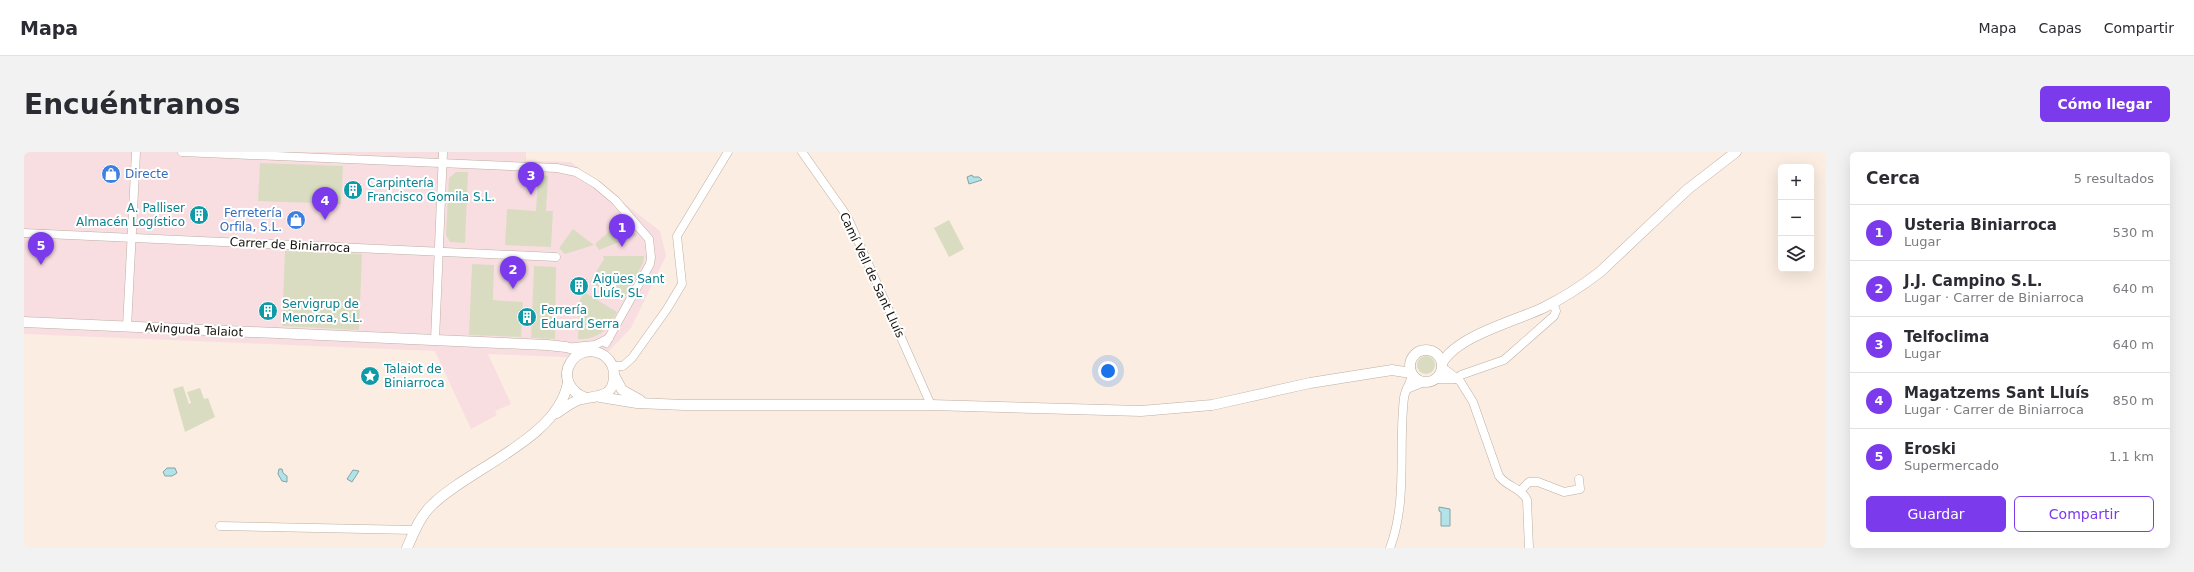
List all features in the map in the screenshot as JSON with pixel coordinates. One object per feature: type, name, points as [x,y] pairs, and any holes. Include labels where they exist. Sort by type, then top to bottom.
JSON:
[{"type":"main road","points":[[550,417],[574,402],[586,398],[600,397],[647,403],[684,405],[931,405],[1141,411],[1212,405],[1310,383],[1392,370],[1404,364],[1422,350],[1435,352],[1454,349],[1485,332],[1553,303],[1585,283],[1616,257],[1688,189],[1736,152]]},
{"type":"main road","name":"Avinguda Talaiot","points":[[24,322],[547,345],[566,347],[584,352]]},
{"type":"main road","points":[[407,548],[414,530],[421,518],[433,504],[519,445],[550,417],[564,399],[568,382],[566,356],[547,345]]},
{"type":"main road","points":[[1392,370],[1412,374],[1424,382],[1435,379],[1442,365],[1454,349]]},
{"type":"main road","points":[[568,368],[571,361],[584,352],[600,354],[613,366],[615,377],[622,390],[647,403]]},
{"type":"main road","points":[[1435,352],[1442,365]]},
{"type":"main road","points":[[1412,357],[1410,365],[1412,374]]},
{"type":"main road","points":[[600,397],[610,389],[615,377]]},
{"type":"main road","points":[[568,382],[575,393],[586,398]]},
{"type":"street","points":[[127,327],[136,152]]},
{"type":"street","points":[[182,152],[354,156],[443,164],[557,168],[576,172],[615,200],[649,239],[651,257],[643,277],[600,354]]},
{"type":"street","points":[[435,340],[443,152]]},
{"type":"street","points":[[613,366],[622,366],[632,358],[667,309],[682,284],[677,236],[728,152]]},
{"type":"street","name":"Camí Vell de Sant Lluís","points":[[802,152],[847,216],[931,405]]},
{"type":"street","name":"Carrer de Biniarroca","points":[[24,234],[556,257]]},
{"type":"street","points":[[1435,379],[1457,379],[1461,375],[1498,363],[1512,354],[1554,316],[1556,311],[1553,303]]},
{"type":"street","points":[[566,347],[595,346],[608,341]]},
{"type":"street","points":[[1442,365],[1457,379],[1472,402],[1479,418],[1498,476],[1508,485],[1525,494],[1527,500],[1529,548]]},
{"type":"street","points":[[1390,548],[1395,534],[1400,501],[1406,390],[1412,374]]},
{"type":"street","points":[[1406,390],[1424,382]]},
{"type":"street","points":[[1520,491],[1529,482],[1538,482],[1564,492],[1580,489],[1579,479]]},
{"type":"street","points":[[220,526],[414,530]]},
{"type":"shaded area","points":[[24,152],[526,152],[526,161],[571,162],[660,231],[666,256],[631,328],[605,355],[585,358],[488,354],[511,404],[495,411],[497,415],[471,429],[435,351],[24,334]]},
{"type":"green space","points":[[260,163],[343,166],[341,204],[258,201]]},
{"type":"green space","points":[[456,172],[468,172],[465,243],[450,242],[446,235],[449,178]]},
{"type":"green space","points":[[538,175],[548,176],[546,211],[553,211],[551,247],[505,245],[507,209],[536,211]]},
{"type":"green space","points":[[949,220],[964,249],[949,257],[934,228]]},
{"type":"green space","points":[[621,221],[637,235],[599,250],[595,244]]},
{"type":"green space","points":[[573,229],[594,245],[565,254],[559,248]]},
{"type":"green space","points":[[285,251],[362,254],[359,330],[282,326]]},
{"type":"green space","points":[[603,256],[644,256],[643,263],[623,301],[590,282],[604,259]]},
{"type":"green space","points":[[472,264],[494,265],[493,300],[523,302],[521,337],[469,335]]},
{"type":"green space","points":[[534,266],[556,267],[555,339],[531,338]]},
{"type":"green space","points":[[584,292],[617,312],[610,324],[602,332],[592,338],[578,339],[579,303]]},
{"type":"green space","points":[[1422,356],[1430,356],[1435,361],[1433,372],[1430,374],[1422,374],[1417,369],[1417,361]]},
{"type":"green space","points":[[183,386],[189,404],[191,403],[187,392],[200,388],[204,399],[208,398],[215,417],[185,432],[173,389]]},
{"type":"water","points":[[972,175],[973,177],[979,177],[982,180],[969,184],[967,177]]},
{"type":"water","points":[[167,468],[175,468],[177,473],[172,476],[165,476],[163,472]]},
{"type":"water","points":[[279,469],[282,469],[283,473],[287,476],[287,482],[282,481],[278,474]]},
{"type":"water","points":[[353,470],[359,471],[352,482],[347,479]]},
{"type":"water","points":[[1439,507],[1450,509],[1450,526],[1441,526],[1441,512],[1439,511]]},
{"type":"place","name":"Directe","points":[[111,174]]},
{"type":"place","name":"Carpintería Francisco Gomila S.L.","points":[[353,190]]},
{"type":"place","name":"Telfoclima","points":[[531,195]]},
{"type":"place","name":"A. Palliser Almacén Logístico","points":[[199,215]]},
{"type":"place","name":"Ferretería Orfila, S.L.","points":[[296,220]]},
{"type":"place","name":"Magatzems Sant Lluís","points":[[325,220]]},
{"type":"place","name":"Usteria Biniarroca","points":[[622,247]]},
{"type":"place","name":"Eroski","points":[[41,265]]},
{"type":"place","name":"Aigües Sant Lluís, SL","points":[[579,286]]},
{"type":"place","name":"J.J. Campino S.L.","points":[[513,289]]},
{"type":"place","name":"Servigrup de Menorca, S.L.","points":[[268,311]]},
{"type":"place","name":"Ferrería Eduard Serra","points":[[527,317]]},
{"type":"place","name":"Talaiot de Biniarroca","points":[[370,376]]}]
